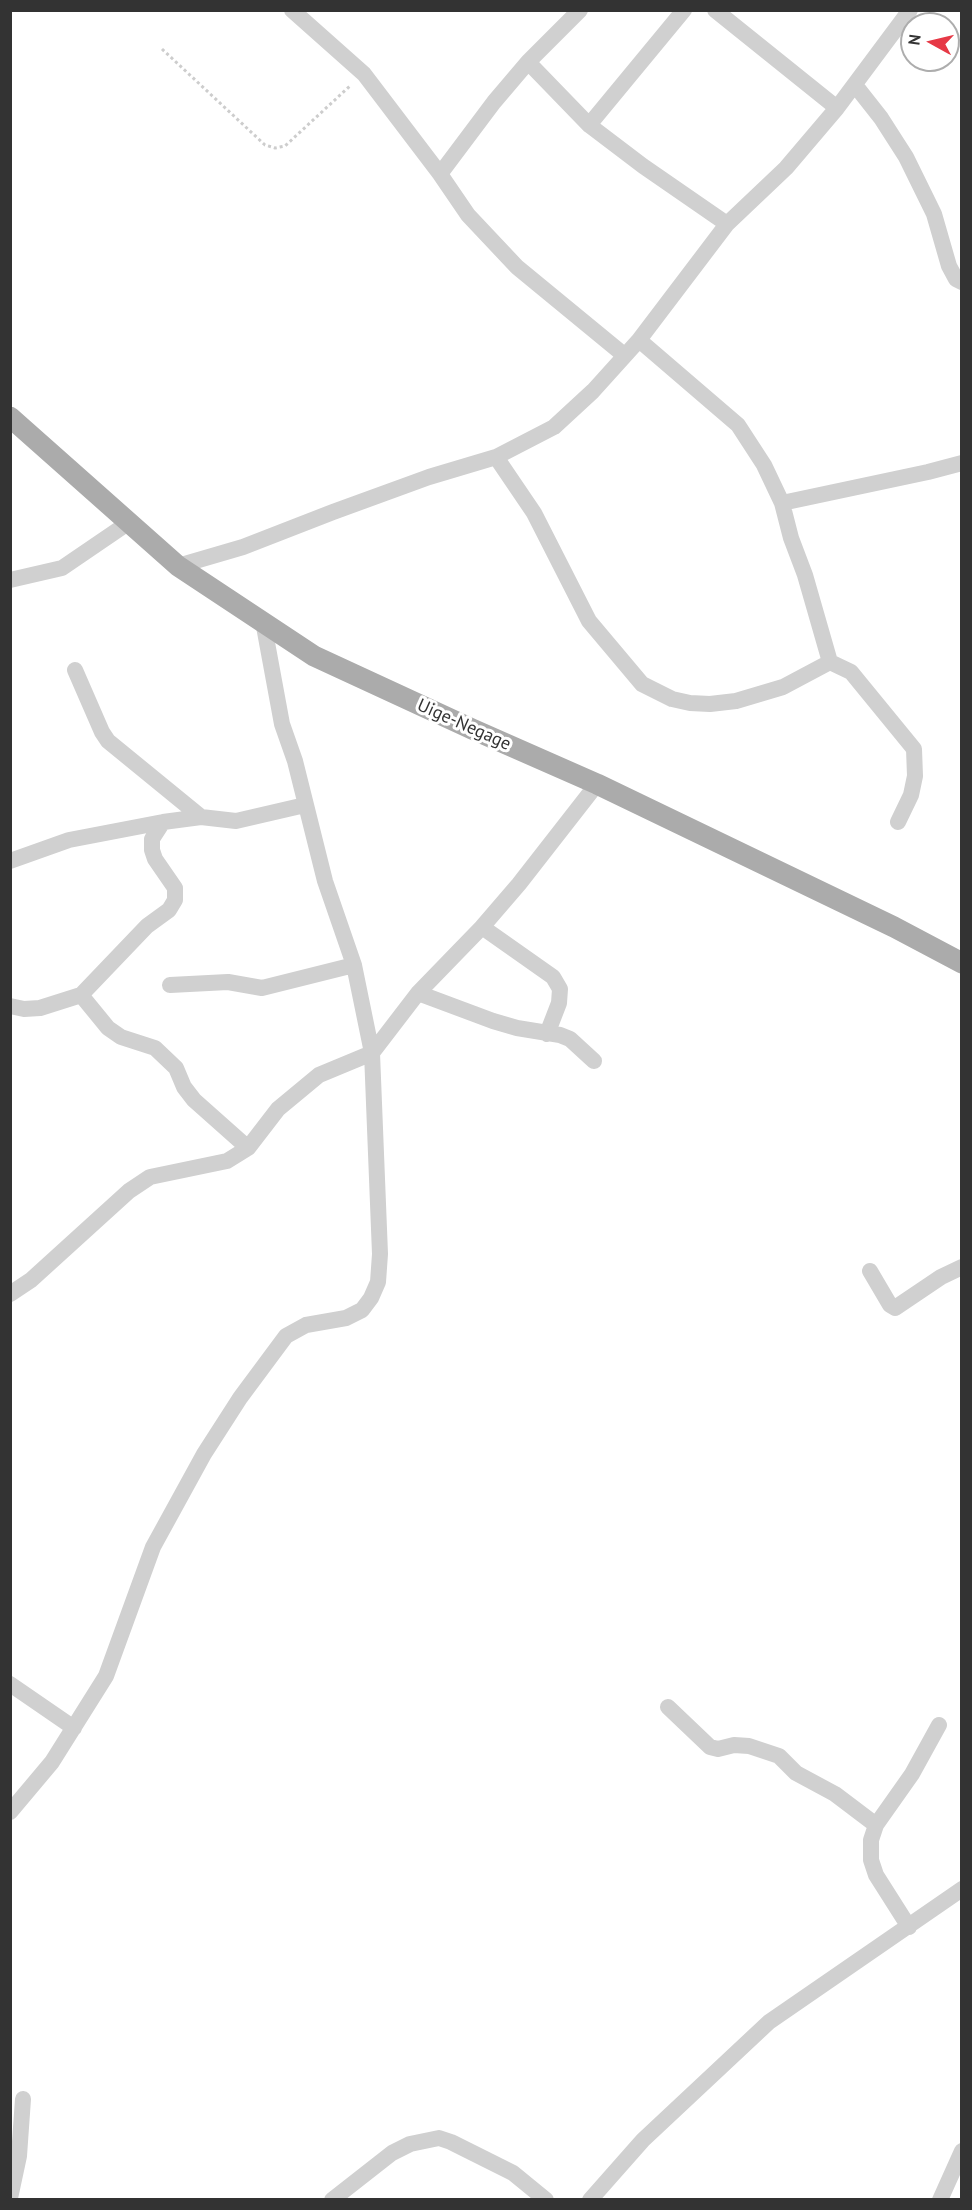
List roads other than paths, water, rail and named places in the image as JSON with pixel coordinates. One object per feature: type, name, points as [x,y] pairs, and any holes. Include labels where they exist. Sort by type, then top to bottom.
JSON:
[{"type":"main road","name":"Uige-Negage","points":[[10,417],[178,566],[314,656],[597,784],[894,927],[962,963]]},
{"type":"street","points":[[292,10],[364,74],[468,214],[517,267],[624,355]]},
{"type":"street","points":[[440,174],[494,102],[528,62],[580,10]]},
{"type":"street","points":[[589,124],[684,10]]},
{"type":"street","points":[[715,10],[837,108]]},
{"type":"street","points":[[178,566],[243,547],[429,477],[496,457],[554,427],[592,392],[639,340],[727,224],[786,168],[837,108],[910,10]]},
{"type":"street","points":[[528,62],[589,124],[643,166],[727,224]]},
{"type":"street","points":[[855,85],[881,118],[906,158],[934,214],[949,266],[956,279],[962,282]]},
{"type":"street","points":[[639,340],[738,425],[764,465],[782,503],[830,662],[851,672],[914,749],[915,776],[911,795],[898,822]]},
{"type":"street","points":[[496,457],[534,513],[590,621],[642,684],[672,699],[710,704],[736,700],[783,687],[830,662]]},
{"type":"street","points":[[782,503],[962,463]]},
{"type":"street","points":[[10,580],[62,568],[128,523]]},
{"type":"street","points":[[10,1812],[52,1762],[106,1676],[153,1547],[204,1454],[240,1398],[286,1336],[306,1325],[346,1318],[362,1310],[371,1298],[378,1282],[380,1254],[372,1053],[354,965],[325,881],[295,762],[282,724],[263,621]]},
{"type":"street","points":[[75,670],[108,741],[201,817]]},
{"type":"street","points":[[10,1294],[31,1280],[129,1191],[150,1177],[227,1161],[248,1148],[278,1109],[296,1092],[319,1075],[372,1053],[418,993],[482,927],[519,884],[597,784]]},
{"type":"street","points":[[10,861],[69,840],[163,822],[201,817],[236,821],[305,805]]},
{"type":"street","points":[[10,1006],[24,1009],[40,1008],[81,995],[147,926],[169,910],[175,900],[175,888],[152,850],[152,839],[163,822]]},
{"type":"street","points":[[482,927],[553,977],[560,989],[559,1003],[547,1034]]},
{"type":"street","points":[[170,985],[228,982],[262,988],[354,965]]},
{"type":"street","points":[[418,993],[493,1021],[570,1039],[594,1061]]},
{"type":"street","points":[[81,995],[108,1028],[121,1037],[155,1048],[176,1068],[184,1087],[194,1100],[248,1148]]},
{"type":"street","points":[[870,1271],[890,1305],[895,1308],[962,1267]]},
{"type":"street","points":[[10,1684],[75,1728]]},
{"type":"street","points":[[668,1707],[710,1747],[718,1749],[734,1745],[749,1746],[779,1756],[796,1773],[835,1794],[876,1825]]},
{"type":"street","points":[[909,1927],[876,1875],[871,1860],[871,1840],[876,1825],[912,1774],[939,1725]]},
{"type":"street","points":[[590,2199],[643,2140],[718,2067],[769,2022],[962,1889]]},
{"type":"street","points":[[10,2198],[20,2156],[23,2099]]},
{"type":"street","points":[[332,2199],[392,2153],[427,2139],[439,2138],[513,2173],[546,2199]]},
{"type":"street","points":[[940,2199],[962,2151]]}]
